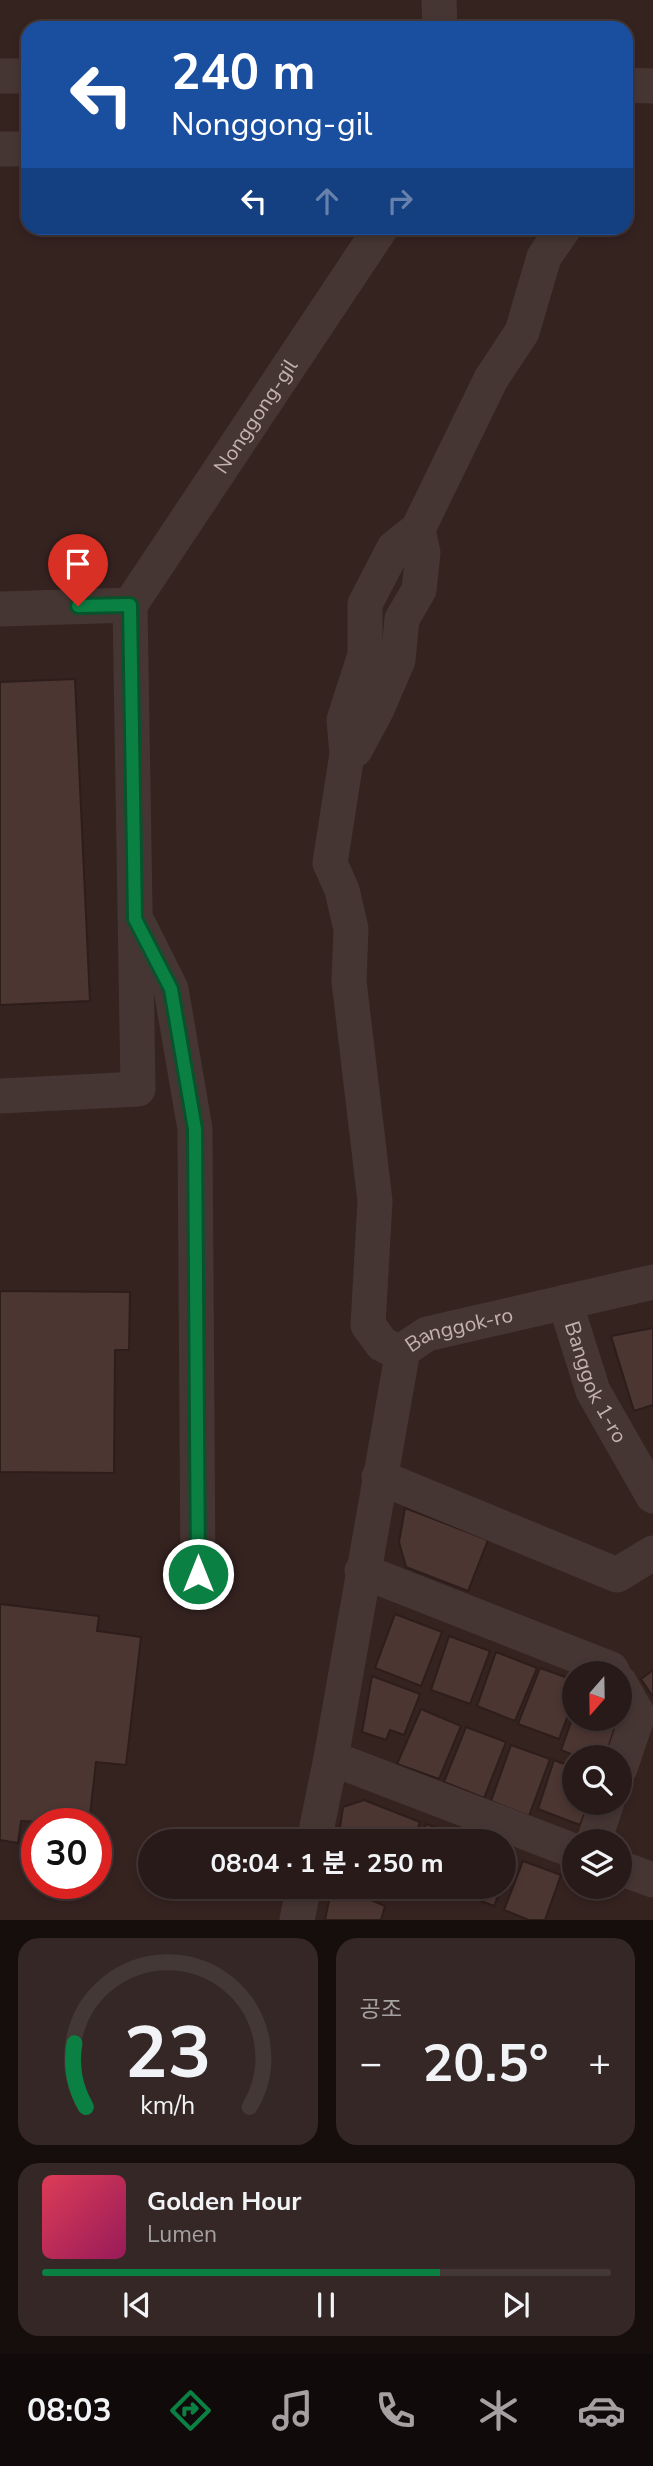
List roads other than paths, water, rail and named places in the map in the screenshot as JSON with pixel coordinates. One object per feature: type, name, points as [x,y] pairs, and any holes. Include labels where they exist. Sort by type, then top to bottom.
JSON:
[{"type":"street","points":[[439,0],[440,21]]},
{"type":"street","points":[[0,76],[21,76]]},
{"type":"street","points":[[633,85],[653,86]]},
{"type":"street","points":[[0,149],[21,149]]},
{"type":"street","name":"Nonggong-gil","points":[[130,605],[376,235]]},
{"type":"street","points":[[402,1354],[382,1344],[368,1325],[375,1201],[349,981],[351,929],[342,890],[330,863],[347,754],[344,720],[365,655],[365,604],[394,548],[418,529],[491,379],[522,332],[544,257],[559,235]]},
{"type":"street","points":[[0,609],[130,605],[138,1089],[0,1096]]},
{"type":"street","points":[[135,919],[171,989],[195,1129],[198,1574]]},
{"type":"street","name":"Banggok-ro","points":[[316,1829],[403,1350],[427,1334],[653,1282]]},
{"type":"street","name":"Banggok 1-ro","points":[[565,1302],[593,1391],[653,1496]]},
{"type":"street","points":[[379,1477],[617,1575],[653,1553]]},
{"type":"street","points":[[362,1570],[591,1661]]},
{"type":"street","points":[[628,1745],[639,1715],[632,1704]]},
{"type":"street","points":[[331,1758],[562,1846]]},
{"type":"street","points":[[632,1872],[653,1880]]},
{"type":"street","points":[[297,1920],[301,1899]]}]
